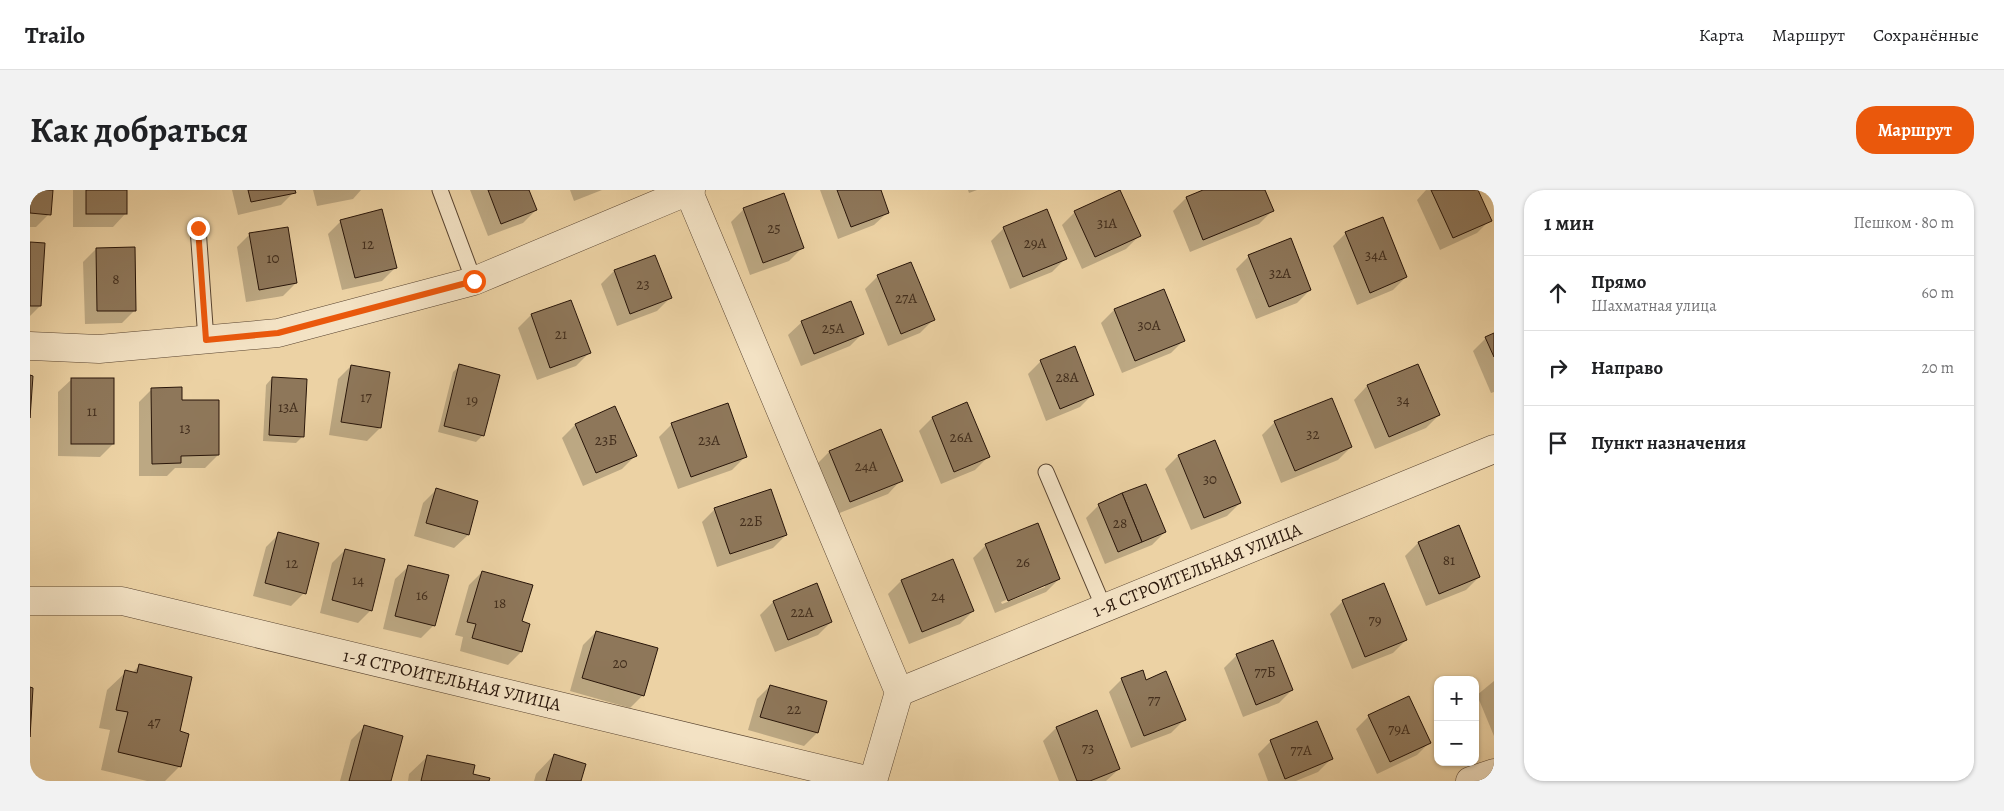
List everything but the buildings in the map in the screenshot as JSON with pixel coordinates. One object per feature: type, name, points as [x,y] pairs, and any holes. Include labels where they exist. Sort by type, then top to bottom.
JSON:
[{"type":"street","points":[[30,346],[99,349],[278,333],[474,281],[689,190],[899,692],[872,781]]},
{"type":"street","name":"1-Я СТРОИТЕЛЬНАЯ УЛИЦА","points":[[899,692],[1494,449]]},
{"type":"street","name":"1-Я СТРОИТЕЛЬНАЯ УЛИЦА","points":[[30,601],[122,601],[872,781]]},
{"type":"street","points":[[1470,781],[1494,773]]},
{"type":"lane","points":[[440,190],[474,281]]},
{"type":"lane","points":[[198,228],[206,340]]},
{"type":"lane","points":[[1046,472],[1104,608]]},
{"type":"route","points":[[198,228],[206,340],[278,333],[474,281]]}]
